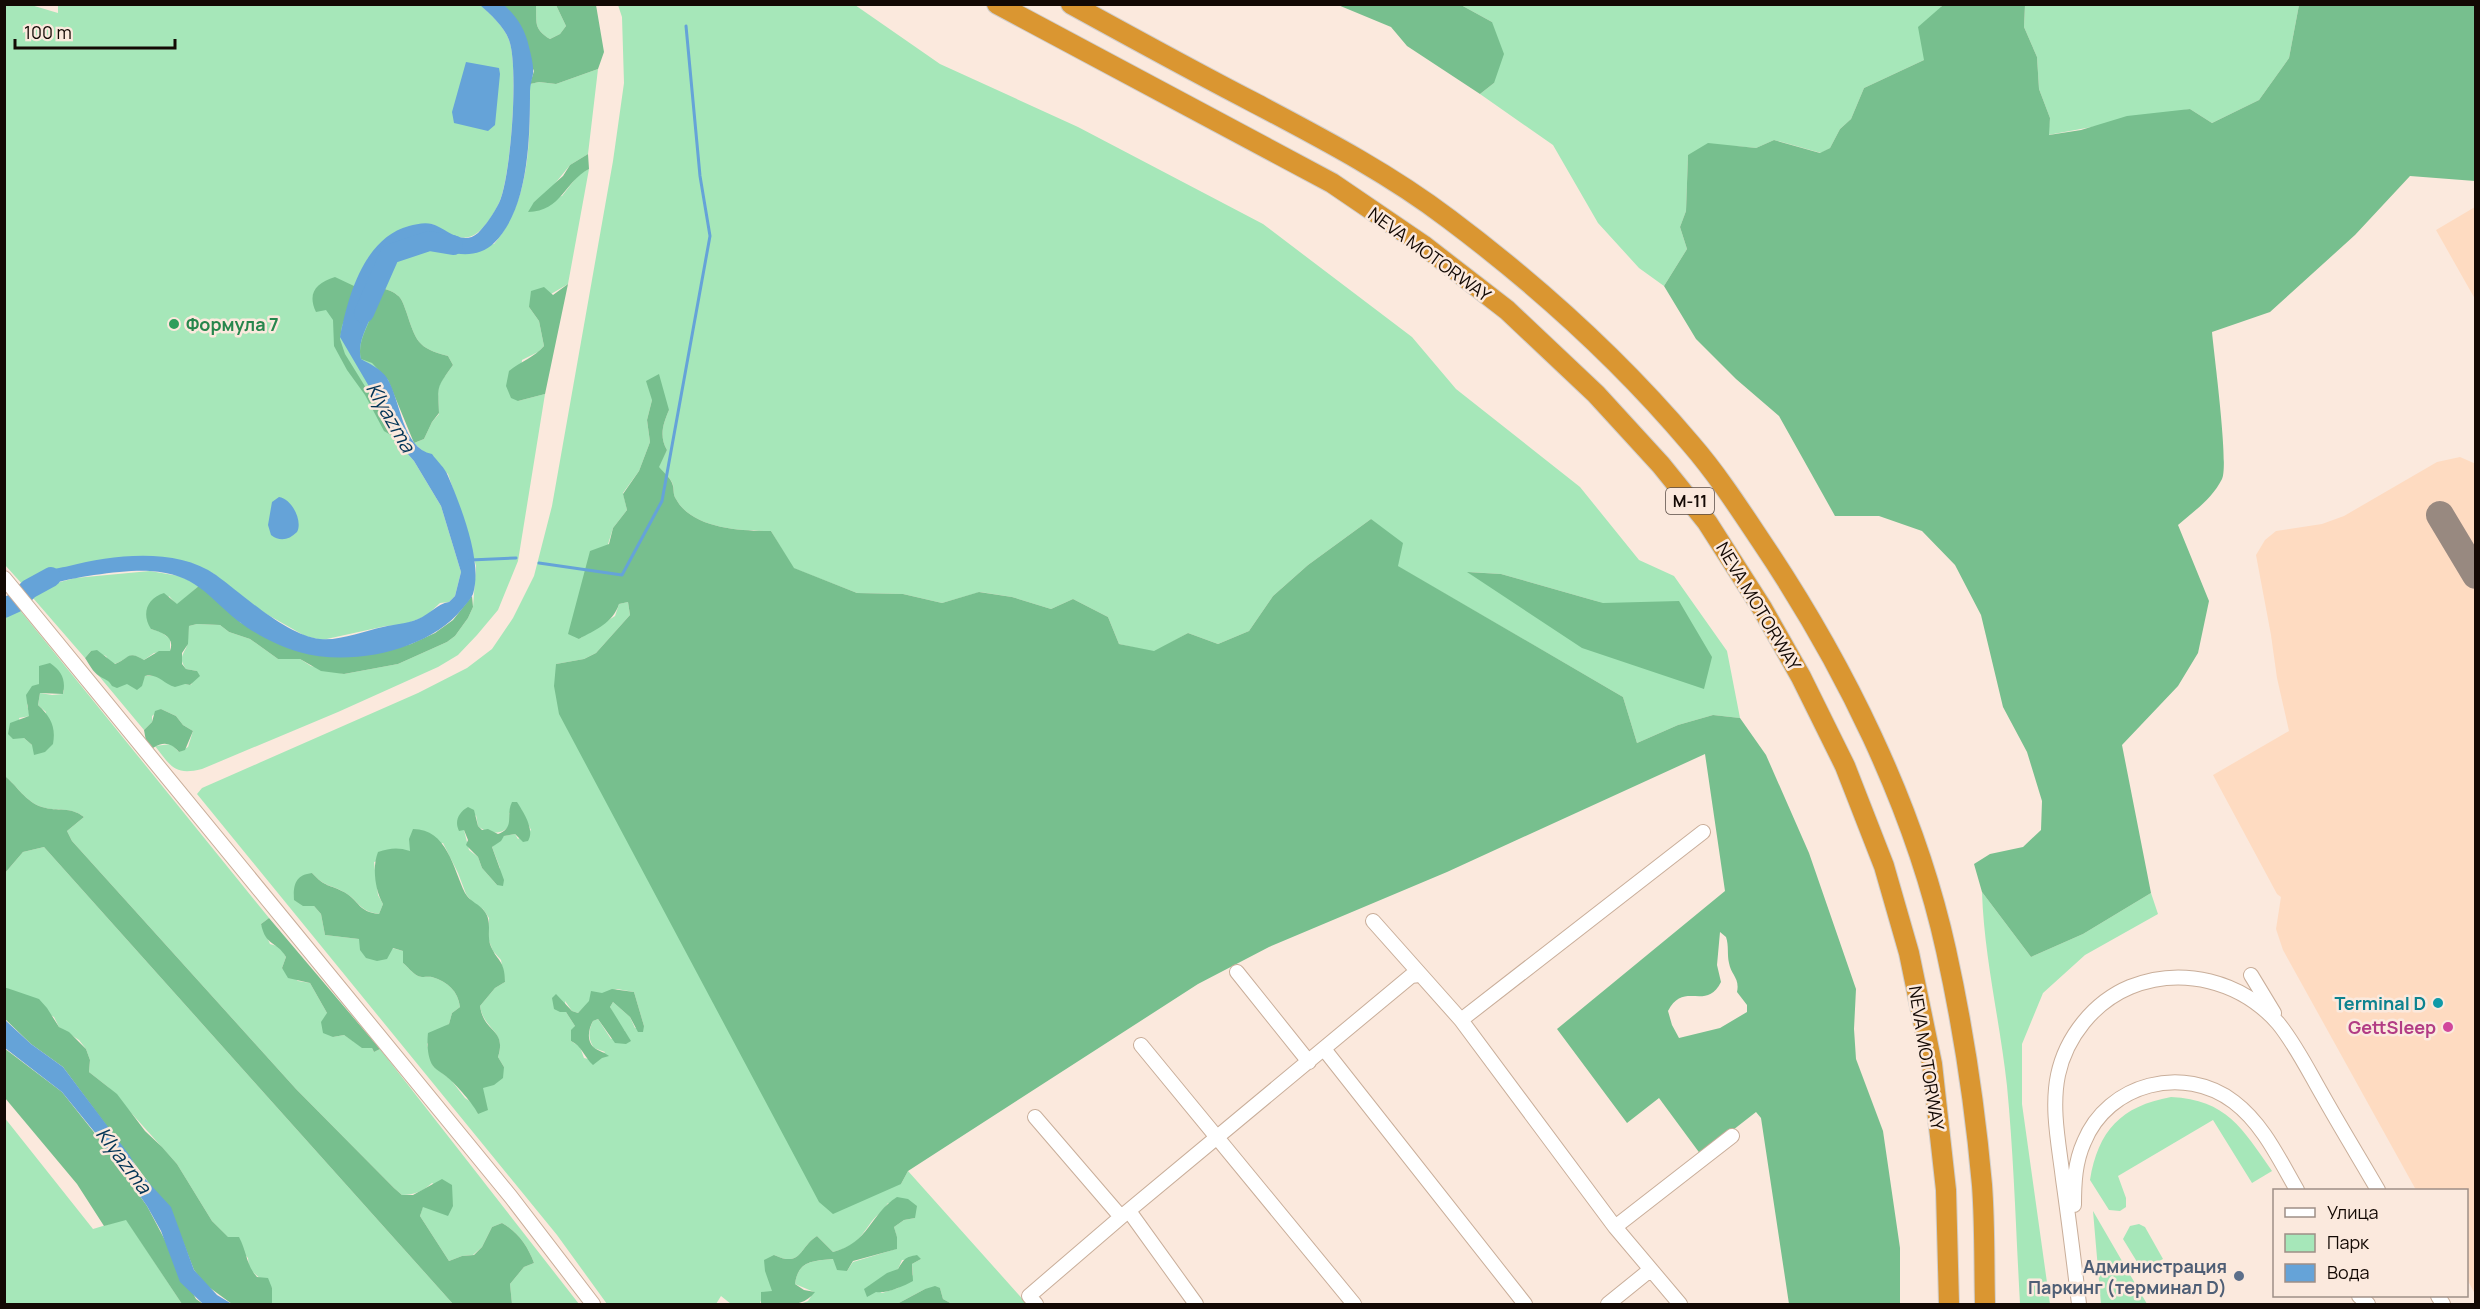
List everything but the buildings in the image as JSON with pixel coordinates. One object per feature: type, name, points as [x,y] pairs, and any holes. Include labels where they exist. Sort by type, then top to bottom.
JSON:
[{"type":"highway","name":"NEVA MOTORWAY","points":[[997,4],[1332,183],[1423,245],[1507,310],[1596,394],[1661,465],[1707,522],[1762,608],[1801,677],[1845,766],[1884,866],[1909,953],[1932,1064],[1946,1191],[1948,1305]]},
{"type":"highway","name":"NEVA MOTORWAY","points":[[1071,4],[1354,155],[1446,217],[1533,285],[1626,373],[1692,445],[1730,494],[1795,591],[1835,662],[1879,753],[1918,853],[1945,946],[1967,1056],[1982,1188],[1985,1305]]},
{"type":"street","points":[[6,580],[511,1197],[593,1305]]},
{"type":"street","points":[[1461,1020],[1703,832]]},
{"type":"street","points":[[1372,921],[1461,1020],[1615,1227],[1680,1305]]},
{"type":"street","points":[[1237,972],[1309,1062]]},
{"type":"street","points":[[1036,1305],[1029,1296],[1411,976],[1419,975]]},
{"type":"street","points":[[2251,975],[2377,1189]]},
{"type":"street","points":[[2079,1305],[2057,1128],[2058,1077],[2067,1049],[2087,1018],[2114,996],[2141,983],[2175,977],[2191,977],[2223,985],[2252,1000],[2278,1023],[2289,1038]]},
{"type":"street","points":[[1140,1045],[1354,1305]]},
{"type":"street","points":[[1324,1049],[1525,1305]]},
{"type":"street","points":[[2075,1270],[2074,1189],[2076,1169],[2084,1141],[2099,1116],[2123,1095],[2136,1089],[2165,1082],[2181,1082],[2209,1088],[2228,1098],[2260,1128],[2296,1189]]},
{"type":"street","points":[[1035,1117],[1125,1214],[1196,1305]]},
{"type":"street","points":[[1615,1227],[1732,1136]]},
{"type":"street","points":[[1608,1305],[1650,1270]]},
{"type":"shaded area","points":[[2475,207],[2475,299],[2436,230]]},
{"type":"shaded area","points":[[2460,457],[2476,464],[2475,1294],[2468,1281],[2468,1189],[2415,1189],[2283,950],[2276,929],[2281,897],[2277,894],[2213,775],[2289,731],[2277,678],[2256,555],[2265,540],[2276,531],[2322,524],[2344,516],[2437,462]]},
{"type":"green space","name":"Формула 7","points":[[480,4],[504,30],[512,53],[513,96],[510,147],[499,203],[485,225],[474,235],[458,237],[432,224],[367,259],[384,412],[399,444],[414,461],[441,506],[461,572],[455,596],[449,602],[440,603],[426,616],[403,625],[386,626],[322,640],[305,636],[254,607],[214,574],[191,563],[42,572],[23,585],[5,565],[4,5],[31,5],[58,13],[58,5]]},
{"type":"green space","points":[[504,5],[536,5],[538,28],[550,39],[560,34],[566,26],[556,5],[596,5],[604,52],[598,69],[556,84],[539,82],[530,84],[534,71]]},
{"type":"green space","points":[[536,5],[556,5],[566,26],[560,34],[550,39],[541,32],[537,25]]},
{"type":"green space","points":[[618,5],[855,5],[940,64],[1078,127],[1263,224],[1412,337],[1456,389],[1580,487],[1639,560],[1674,576],[1727,651],[1740,718],[1713,715],[1678,725],[1637,743],[1623,697],[1397,566],[1371,519],[1308,565],[1273,596],[1249,631],[1218,644],[1188,633],[1154,652],[1119,644],[1108,617],[1073,599],[1051,609],[1012,597],[980,592],[942,603],[903,594],[857,593],[793,568],[771,531],[719,526],[694,517],[683,509],[675,497],[671,480],[658,467],[667,450],[663,440],[663,430],[669,410],[652,400],[647,420],[650,442],[639,471],[623,493],[627,510],[613,528],[579,639],[615,616],[619,604],[628,602],[630,615],[596,653],[584,659],[556,664],[901,1184],[908,1171],[1027,1304],[952,1304],[943,1299],[940,1288],[925,1289],[897,1304],[800,1304],[808,1301],[814,1292],[795,1284],[800,1270],[808,1263],[834,1259],[847,1271],[853,1262],[896,1249],[897,1238],[894,1227],[904,1220],[915,1218],[888,1203],[860,1237],[847,1247],[833,1252],[817,1236],[795,1258],[774,1255],[772,1291],[760,1302],[761,1304],[731,1304],[721,1296],[716,1304],[607,1304],[557,1235],[197,794],[202,788],[418,693],[467,668],[492,649],[513,618],[534,576],[552,506],[613,161],[624,83],[622,17]],"holes":[[[1468,572],[1501,574],[1603,603]],[[521,809],[531,830],[518,839],[515,834],[504,836],[492,847],[500,868],[497,885],[482,868],[478,857],[469,850],[464,830],[476,815],[478,826],[482,829],[490,832],[504,831],[510,824],[509,813]],[[443,843],[466,894],[473,903],[483,909],[489,918],[489,941],[493,951],[501,960],[505,982],[495,988],[480,1006],[482,1014],[500,1041],[498,1057],[504,1067],[483,1087],[478,1114],[474,1104],[465,1098],[451,1080],[433,1066],[427,1044],[439,1030],[449,1024],[452,1013],[460,1007],[457,996],[451,988],[438,979],[420,977],[414,973],[403,963],[403,951],[359,939],[325,935],[321,914],[314,906],[312,873],[325,883],[349,895],[367,911],[379,914],[383,904],[378,895],[374,862]],[[617,989],[634,992],[644,1026],[635,1028],[630,1017],[613,1002],[610,1007],[620,1027],[625,1031],[611,1039],[598,1019],[593,1021],[590,1032],[591,1041],[594,1048],[605,1052],[597,1061],[584,1058],[580,1047],[571,1041],[575,1026],[566,1012],[565,1001],[572,1011],[578,1013],[606,993]],[[921,1259],[912,1264],[913,1275],[898,1288],[882,1293],[869,1286],[898,1269],[902,1260]]]},
{"type":"green space","points":[[1338,5],[1461,5],[1492,22],[1504,54],[1494,83],[1480,94],[1407,46],[1391,27]]},
{"type":"green space","points":[[1461,5],[1942,5],[1924,60],[1864,88],[1851,119],[1840,129],[1830,148],[1821,153],[1774,140],[1756,148],[1734,146],[1688,155],[1686,211],[1680,227],[1687,249],[1664,286],[1639,268],[1598,223],[1553,145],[1480,94],[1494,83],[1492,22]]},
{"type":"green space","points":[[2025,5],[2299,5],[2289,58],[2259,100],[2212,123],[2190,109],[2048,135],[2050,118],[2039,89],[2037,57],[2024,27]]},
{"type":"green space","points":[[2025,5],[2024,27],[2037,57],[2039,89],[2050,118],[2049,135],[2081,130],[2127,116],[2190,109],[2212,123],[2259,100],[2289,58],[2299,5],[2475,5],[2475,181],[2410,176],[2355,235],[2270,312],[2212,332],[2224,470],[2222,479],[2213,493],[2178,525],[2209,601],[2198,653],[2178,686],[2122,745],[2151,893],[2083,934],[2031,957],[1982,892],[1974,864],[1990,854],[2023,847],[2041,830],[2042,801],[2027,752],[2003,707],[1981,615],[1955,565],[1922,531],[1879,516],[1835,516],[1779,416],[1736,379],[1696,339],[1664,286],[1687,249],[1680,227],[1686,211],[1688,155],[1708,143],[1756,148],[1774,140],[1820,153],[1830,148],[1840,129],[1851,119],[1864,88],[1924,60],[1918,27],[1942,6]]},
{"type":"green space","points":[[598,69],[588,154],[570,165],[549,191],[534,202],[562,196],[579,174],[589,169],[568,284],[529,307],[539,321],[544,346],[538,352],[522,360],[518,401],[545,394],[518,561],[498,610],[458,655],[438,667],[202,769],[185,771],[174,768],[155,746],[171,744],[179,752],[188,747],[193,731],[183,725],[176,716],[161,709],[152,716],[152,722],[144,730],[99,676],[121,684],[142,681],[145,676],[156,676],[166,681],[191,685],[197,671],[186,669],[182,661],[188,641],[189,626],[220,625],[229,632],[250,639],[278,659],[300,659],[311,666],[344,674],[398,664],[447,642],[455,636],[468,618],[473,607],[476,566],[464,522],[448,474],[414,443],[424,439],[432,422],[439,414],[439,387],[453,365],[448,356],[430,350],[419,342],[399,296],[375,286],[386,263],[400,249],[408,245],[425,241],[450,251],[494,244],[506,227],[522,189],[530,126],[530,84],[539,82],[556,84]]},
{"type":"green space","points":[[588,154],[589,169],[574,181],[556,201],[548,207],[528,212],[534,202],[563,176],[570,165]]},
{"type":"green space","points":[[335,277],[354,286],[356,290],[342,326],[340,339],[345,354],[394,437],[384,431],[365,395],[347,370],[334,346],[333,320],[326,310],[316,312],[313,305],[313,294],[318,286]]},
{"type":"green space","points":[[568,284],[545,394],[518,401],[511,398],[506,386],[509,371],[544,346],[539,321],[529,307],[531,291],[544,287],[553,295]]},
{"type":"green space","points":[[375,286],[399,296],[419,342],[430,350],[448,356],[453,365],[439,388],[439,413],[424,439],[414,443],[388,380],[372,363],[361,359],[360,346],[374,306]]},
{"type":"green space","points":[[659,374],[669,410],[663,430],[663,440],[667,450],[659,467],[671,481],[675,497],[683,509],[694,517],[719,526],[771,531],[794,568],[857,593],[903,594],[942,603],[979,592],[1012,597],[1051,609],[1073,599],[1108,617],[1119,644],[1154,651],[1188,633],[1218,644],[1249,631],[1273,596],[1308,565],[1371,519],[1403,543],[1398,566],[1623,697],[1637,743],[1678,725],[1713,715],[1740,718],[1766,755],[1809,853],[1856,989],[1854,1029],[1856,1059],[1883,1131],[1900,1248],[1900,1304],[1789,1304],[1761,1118],[1756,1112],[1701,1155],[1659,1098],[1627,1123],[1557,1029],[1725,891],[1705,754],[1447,872],[1269,947],[1198,984],[908,1171],[901,1184],[833,1214],[819,1202],[559,714],[554,686],[556,664],[584,659],[596,653],[630,615],[628,602],[619,604],[608,621],[597,629],[579,639],[568,634],[590,551],[609,544],[613,528],[627,510],[623,494],[639,471],[650,442],[647,420],[652,400],[646,381]],"holes":[[[1720,932],[1726,937],[1730,967],[1737,983],[1737,992],[1747,1005],[1747,1012],[1720,1028],[1679,1038],[1668,1011],[1674,1002],[1681,998],[1709,995],[1715,991],[1721,982],[1717,965]]]},
{"type":"green space","points":[[150,571],[179,576],[200,585],[177,605],[169,596],[151,629],[161,632],[170,639],[170,651],[154,653],[144,660],[129,656],[114,664],[106,656],[91,651],[85,658],[33,598],[49,585],[75,578]]},
{"type":"green space","points":[[1467,572],[1501,574],[1603,603],[1679,601],[1712,657],[1704,689],[1582,648]]},
{"type":"green space","points":[[200,585],[241,623],[378,653],[411,644],[435,633],[453,620],[472,596],[473,607],[455,636],[447,642],[398,664],[344,674],[321,671],[300,659],[278,659],[250,639],[229,632],[220,625],[197,624],[189,626],[188,644],[182,653],[182,664],[186,669],[197,671],[200,676],[190,685],[175,687],[150,675],[145,676],[142,686],[137,690],[127,684],[117,688],[93,670],[85,658],[91,651],[97,650],[115,664],[131,655],[144,660],[159,651],[170,651],[169,639],[164,634],[151,629],[146,618],[147,607],[153,599],[164,593],[177,604]]},
{"type":"green space","points":[[19,609],[269,918],[261,924],[270,944],[280,947],[286,957],[282,968],[298,981],[310,983],[327,1013],[333,1037],[344,1035],[362,1047],[372,1048],[374,1052],[380,1049],[579,1304],[512,1304],[510,1284],[524,1267],[534,1263],[521,1240],[502,1223],[492,1227],[482,1247],[473,1255],[449,1261],[420,1216],[423,1206],[453,1206],[451,1196],[432,1183],[418,1192],[407,1195],[402,1195],[394,1188],[296,1089],[72,841],[67,831],[84,817],[69,810],[36,805],[5,776],[5,618]],"holes":[[[40,677],[64,690],[63,694],[40,693],[38,705],[46,712],[32,745],[24,738],[19,718],[30,716],[27,705],[39,684]]]},
{"type":"green space","points":[[50,663],[58,669],[62,676],[63,694],[40,693],[38,705],[51,723],[54,738],[53,744],[45,752],[34,755],[32,745],[24,738],[13,739],[8,734],[10,723],[29,716],[26,695],[32,686],[39,684],[39,666]]},
{"type":"green space","points":[[161,709],[176,716],[183,725],[193,731],[185,750],[179,752],[167,744],[153,748],[146,741],[144,730],[152,722],[155,711]]},
{"type":"green space","points":[[5,776],[36,805],[69,810],[84,817],[67,831],[72,841],[296,1089],[394,1188],[402,1195],[413,1195],[442,1179],[452,1185],[453,1206],[448,1216],[423,1207],[420,1216],[449,1261],[462,1256],[474,1255],[482,1247],[492,1227],[502,1223],[517,1235],[529,1251],[534,1263],[524,1267],[510,1284],[512,1304],[453,1304],[44,847],[23,852],[5,873]]},
{"type":"green space","points":[[512,802],[517,802],[525,816],[530,837],[528,841],[523,842],[515,834],[504,836],[492,847],[504,880],[503,886],[497,885],[482,868],[478,857],[466,845],[468,840],[464,830],[459,831],[457,820],[462,811],[468,807],[474,810],[478,826],[482,830],[488,829],[498,834],[507,828]]},
{"type":"green space","points":[[413,829],[434,835],[447,852],[465,893],[483,909],[487,916],[490,944],[505,974],[505,982],[495,988],[480,1006],[486,1022],[500,1041],[498,1057],[504,1067],[503,1078],[494,1085],[483,1088],[488,1110],[478,1114],[456,1085],[433,1066],[429,1054],[428,1033],[449,1024],[452,1013],[460,1007],[457,996],[451,988],[438,979],[420,977],[414,973],[403,963],[403,951],[393,948],[387,959],[377,961],[366,958],[360,950],[359,939],[325,935],[321,914],[314,906],[303,906],[294,900],[294,889],[299,878],[312,873],[324,883],[349,895],[363,909],[379,914],[383,904],[375,878],[378,852],[394,848],[410,851],[409,839]]},
{"type":"green space","points":[[44,847],[453,1304],[272,1304],[272,1288],[249,1269],[248,1258],[212,1221],[177,1164],[108,1087],[89,1072],[90,1060],[79,1040],[59,1027],[54,1017],[5,987],[5,873],[23,852]]},
{"type":"green space","points":[[1982,892],[2031,957],[2083,934],[2151,893],[2158,914],[2085,955],[2043,993],[2022,1044],[2022,1104],[2050,1304],[2020,1304],[2007,1086],[1989,965]]},
{"type":"green space","points":[[269,918],[380,1049],[374,1052],[372,1048],[362,1048],[344,1035],[333,1037],[323,1033],[321,1022],[327,1013],[310,983],[288,978],[282,968],[286,957],[268,940],[263,931],[261,924]]},
{"type":"green space","points":[[4,987],[39,999],[59,1027],[69,1032],[86,1049],[90,1060],[89,1072],[117,1094],[145,1131],[177,1164],[212,1221],[228,1237],[239,1237],[253,1272],[257,1277],[268,1278],[272,1288],[272,1304],[232,1304],[206,1285],[194,1270],[182,1239],[149,1183],[63,1067],[31,1044],[5,1019]]},
{"type":"green space","points":[[612,989],[634,992],[644,1026],[643,1032],[638,1032],[630,1017],[613,1002],[610,1007],[631,1041],[626,1044],[615,1043],[598,1019],[593,1021],[589,1040],[596,1049],[609,1056],[593,1065],[571,1041],[571,1030],[575,1026],[566,1012],[554,1009],[552,998],[556,994],[572,1011],[578,1013],[589,1001],[591,991],[602,993]]},
{"type":"green space","points":[[4,1048],[62,1092],[97,1136],[147,1206],[196,1299],[203,1304],[182,1304],[126,1220],[104,1226],[77,1184],[5,1098]]},
{"type":"green space","points":[[2171,1097],[2190,1099],[2220,1110],[2242,1129],[2272,1171],[2252,1183],[2213,1120],[2118,1176],[2126,1198],[2126,1207],[2120,1211],[2109,1210],[2090,1180],[2099,1148],[2106,1135],[2126,1114],[2153,1101]]},
{"type":"green space","points":[[4,1117],[93,1229],[126,1219],[182,1304],[5,1304]]},
{"type":"green space","points":[[897,1197],[908,1199],[917,1206],[915,1218],[904,1220],[894,1227],[897,1249],[853,1261],[847,1271],[837,1270],[833,1259],[808,1263],[800,1270],[795,1284],[804,1290],[815,1292],[810,1297],[791,1305],[761,1304],[761,1292],[772,1291],[764,1260],[774,1255],[795,1258],[817,1236],[833,1252],[845,1248],[862,1235],[888,1204]]},
{"type":"green space","points":[[2093,1211],[2147,1304],[2101,1304]]},
{"type":"green space","points":[[2139,1224],[2145,1227],[2163,1259],[2142,1270],[2123,1239],[2130,1226]]},
{"type":"green space","points":[[917,1255],[921,1259],[912,1264],[913,1281],[890,1291],[876,1292],[867,1297],[864,1289],[887,1273],[898,1269],[907,1258]]},
{"type":"green space","points":[[935,1286],[940,1288],[943,1299],[952,1304],[897,1304],[925,1289]]},
{"type":"water","points":[[480,5],[504,5],[509,10],[523,29],[532,60],[528,150],[521,192],[506,229],[494,243],[484,250],[466,254],[454,253],[430,242],[422,241],[409,244],[392,257],[376,280],[374,307],[360,346],[361,359],[379,369],[387,378],[414,443],[422,450],[432,454],[448,476],[473,550],[475,581],[470,600],[447,624],[409,645],[387,652],[341,658],[299,652],[275,643],[238,621],[190,581],[166,573],[128,571],[73,579],[51,584],[33,598],[23,585],[45,571],[105,559],[164,557],[200,566],[293,630],[307,636],[328,639],[414,621],[449,602],[455,596],[461,572],[441,506],[414,461],[399,444],[384,412],[340,337],[353,287],[380,243],[393,233],[423,223],[432,224],[460,237],[472,237],[484,226],[499,203],[510,147],[513,96],[512,53],[504,30]]},
{"type":"water","points":[[466,62],[499,68],[495,125],[488,131],[454,123],[452,112]]},
{"type":"water","points":[[279,497],[292,506],[299,522],[297,532],[284,539],[271,535],[268,525],[272,502]]},
{"type":"water","points":[[4,1019],[31,1044],[63,1067],[130,1156],[138,1171],[171,1207],[194,1270],[217,1295],[232,1304],[203,1304],[180,1282],[161,1231],[147,1206],[97,1135],[62,1092],[5,1048]]},
{"type":"waterway","points":[[539,563],[622,575],[662,501],[710,236],[700,176],[686,26]]},
{"type":"waterway","name":"Klyazma","points":[[364,313],[390,254],[429,241],[453,245]]},
{"type":"waterway","points":[[470,560],[516,558]]},
{"type":"waterway","name":"Klyazma","points":[[4,608],[15,603],[29,589],[51,577]]},
{"type":"taxiway","points":[[2440,515],[2476,575]]},
{"type":"place","name":"Формула 7","points":[[174,324]]},
{"type":"place","name":"Terminal D","points":[[2438,1003]]},
{"type":"place","name":"GettSleep","points":[[2448,1027]]},
{"type":"place","name":"Администрация Паркинг (терминал D)","points":[[2239,1276]]}]
